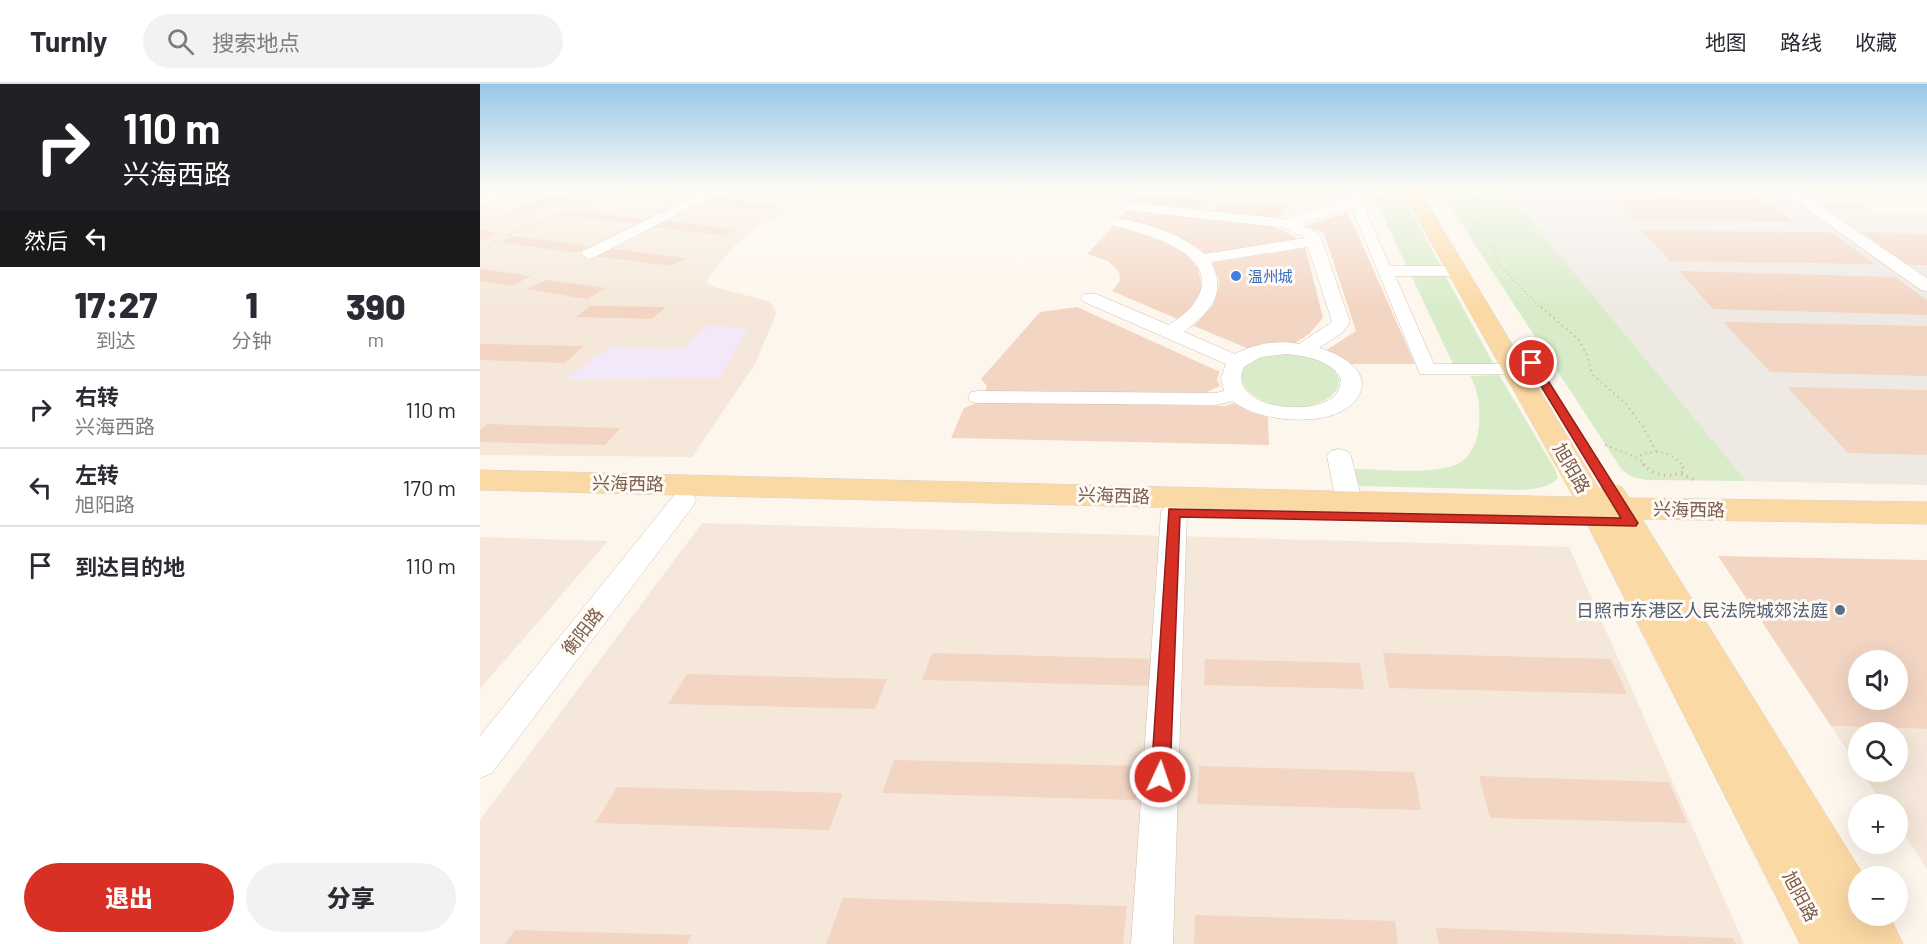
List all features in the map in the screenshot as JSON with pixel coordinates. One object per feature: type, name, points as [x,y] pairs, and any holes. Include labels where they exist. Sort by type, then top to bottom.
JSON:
[{"type":"main road","name":"旭阳路","points":[[1432,228],[1515,370],[1612,516],[1848,895]]},
{"type":"main road","name":"旭阳路","points":[[1448,228],[1612,516],[1827,944]]},
{"type":"main road","name":"兴海西路","points":[[480,480],[1349,501],[1612,516],[1927,527]]},
{"type":"main road","name":"兴海西路","points":[[480,495],[1173,512],[1612,516],[1927,513]]},
{"type":"main road","points":[[1867,926],[1878,944]]},
{"type":"street","points":[[589,254],[641,228]]},
{"type":"street","points":[[1150,228],[1183,244],[1201,259],[1210,276],[1207,301],[1195,316],[1171,333]]},
{"type":"street","points":[[1297,228],[1312,235],[1341,322],[1305,350]]},
{"type":"street","points":[[1366,228],[1427,370],[1515,370]]},
{"type":"street","points":[[1843,228],[1927,286]]},
{"type":"street","points":[[1201,259],[1314,241]]},
{"type":"street","points":[[1385,271],[1457,271]]},
{"type":"street","points":[[1090,298],[1237,362]]},
{"type":"street","points":[[1267,349],[1305,350],[1322,354],[1336,361],[1346,370],[1351,380],[1350,391],[1342,400],[1320,410],[1289,414],[1258,407],[1236,394],[1229,383],[1230,372],[1237,362],[1250,354],[1267,349]]},
{"type":"street","points":[[979,397],[1216,399],[1236,394]]},
{"type":"street","points":[[1339,456],[1349,501]]},
{"type":"street","name":"衡阳路","points":[[480,762],[684,500]]},
{"type":"street","points":[[1152,944],[1173,512]]},
{"type":"path","points":[[495,241],[526,228]]},
{"type":"path","points":[[1482,228],[1501,267],[1537,304],[1578,339],[1587,355],[1592,374],[1626,404],[1643,427],[1656,451]]},
{"type":"path","points":[[1605,445],[1640,459],[1644,467],[1656,473],[1670,476],[1681,474],[1697,481]]},
{"type":"path","points":[[1640,459],[1645,453],[1656,451],[1671,455],[1682,463],[1684,467],[1681,474]]},
{"type":"shaded area","points":[[480,228],[757,228],[733,247],[708,278],[707,283],[714,287],[768,301],[774,307],[776,314],[755,364],[692,457],[480,455]]},
{"type":"shaded area","points":[[1537,228],[1927,228],[1927,485],[1745,481]]},
{"type":"shaded area","points":[[707,326],[749,327],[719,378],[566,379],[609,348],[683,349]]},
{"type":"shaded area","points":[[702,523],[1569,547],[1744,944],[480,944],[480,820]]},
{"type":"shaded area","points":[[480,537],[608,541],[480,689]]},
{"type":"shaded area","points":[[1831,726],[1848,727],[1848,752]]},
{"type":"shaded area","points":[[1908,728],[1927,729],[1927,869],[1908,840],[1908,794],[1876,794],[1868,782],[1908,782]]},
{"type":"green space","points":[[1389,228],[1420,228],[1442,269],[1408,269]]},
{"type":"green space","points":[[1464,228],[1537,228],[1746,481],[1647,480],[1632,477],[1622,470]]},
{"type":"green space","points":[[1411,275],[1445,275],[1494,365],[1453,364]]},
{"type":"green space","points":[[1283,353],[1311,357],[1326,363],[1334,369],[1338,376],[1337,389],[1324,401],[1313,405],[1293,407],[1274,405],[1258,398],[1246,388],[1241,378],[1245,367],[1258,359]]},
{"type":"green space","points":[[1499,375],[1555,469],[1558,478],[1554,482],[1539,488],[1517,490],[1359,486],[1355,469],[1429,470],[1456,465],[1465,459],[1475,443],[1479,425],[1478,400],[1470,376]]},
{"type":"building","points":[[661,228],[736,230],[725,236]]},
{"type":"building","points":[[1111,228],[1127,228],[1150,234],[1181,249],[1198,268],[1202,287],[1198,300],[1180,320],[1112,291],[1120,281],[1119,272],[1108,261],[1087,254]]},
{"type":"building","points":[[1156,228],[1276,228],[1300,241],[1206,255],[1196,246],[1167,231]]},
{"type":"building","points":[[1311,228],[1355,228],[1415,364],[1349,364],[1325,351],[1356,331],[1324,233]]},
{"type":"building","points":[[480,230],[500,233],[485,240],[480,239]]},
{"type":"building","points":[[1640,230],[1831,232],[1875,264],[1670,261]]},
{"type":"building","points":[[1862,232],[1927,234],[1927,265],[1907,265]]},
{"type":"building","points":[[514,236],[590,246],[576,253],[500,242]]},
{"type":"building","points":[[1305,246],[1323,318],[1309,334],[1294,344],[1249,349],[1194,326],[1213,305],[1218,291],[1219,279],[1210,260]]},
{"type":"building","points":[[608,248],[686,258],[671,266],[595,256]]},
{"type":"building","points":[[480,269],[531,276],[512,286],[480,281]]},
{"type":"building","points":[[1679,271],[1895,277],[1927,300],[1927,315],[1713,309]]},
{"type":"building","points":[[547,280],[606,288],[587,299],[527,289]]},
{"type":"building","points":[[590,306],[666,307],[652,319],[576,317]]},
{"type":"building","points":[[1077,307],[1220,372],[1217,379],[1220,386],[1205,393],[985,393],[987,386],[981,379],[1040,312]]},
{"type":"building","points":[[1723,322],[1927,326],[1927,376],[1770,372]]},
{"type":"building","points":[[480,344],[584,346],[565,363],[480,360]]},
{"type":"building","points":[[1787,387],[1927,390],[1927,455],[1848,453]]},
{"type":"building","points":[[979,402],[1225,406],[1234,403],[1250,412],[1268,417],[1269,445],[951,438],[964,408]]},
{"type":"building","points":[[487,424],[621,428],[605,445],[480,442],[480,430]]},
{"type":"building","name":"日照市东港区人民法院城郊法庭","points":[[1718,556],[1927,560],[1927,729],[1908,728],[1908,722],[1848,722],[1848,727],[1831,726]]},
{"type":"building","points":[[932,653],[1155,659],[1153,686],[922,680]]},
{"type":"building","points":[[1383,653],[1611,659],[1627,694],[1389,688]]},
{"type":"building","points":[[1205,659],[1360,663],[1364,689],[1204,685]]},
{"type":"building","points":[[687,674],[887,679],[875,709],[668,704]]},
{"type":"building","points":[[894,760],[1140,766],[1136,800],[882,793]]},
{"type":"building","points":[[1199,766],[1414,772],[1421,810],[1197,804]]},
{"type":"building","points":[[1479,776],[1669,782],[1687,823],[1490,818]]},
{"type":"building","points":[[617,787],[843,793],[829,830],[595,823]]},
{"type":"building","points":[[843,898],[1127,906],[1123,944],[826,944]]},
{"type":"building","points":[[1195,915],[1395,921],[1398,944],[1194,944]]},
{"type":"building","points":[[1436,928],[1733,938],[1736,944],[1439,944]]},
{"type":"building","points":[[515,930],[692,935],[687,944],[505,944]]},
{"type":"place","name":"温州城","points":[[1236,276]]},
{"type":"place","name":"日照市东港区人民法院城郊法庭","points":[[1840,610]]},
{"type":"route","points":[[1160,777],[1173,512],[1631,523],[1532,363]]}]
